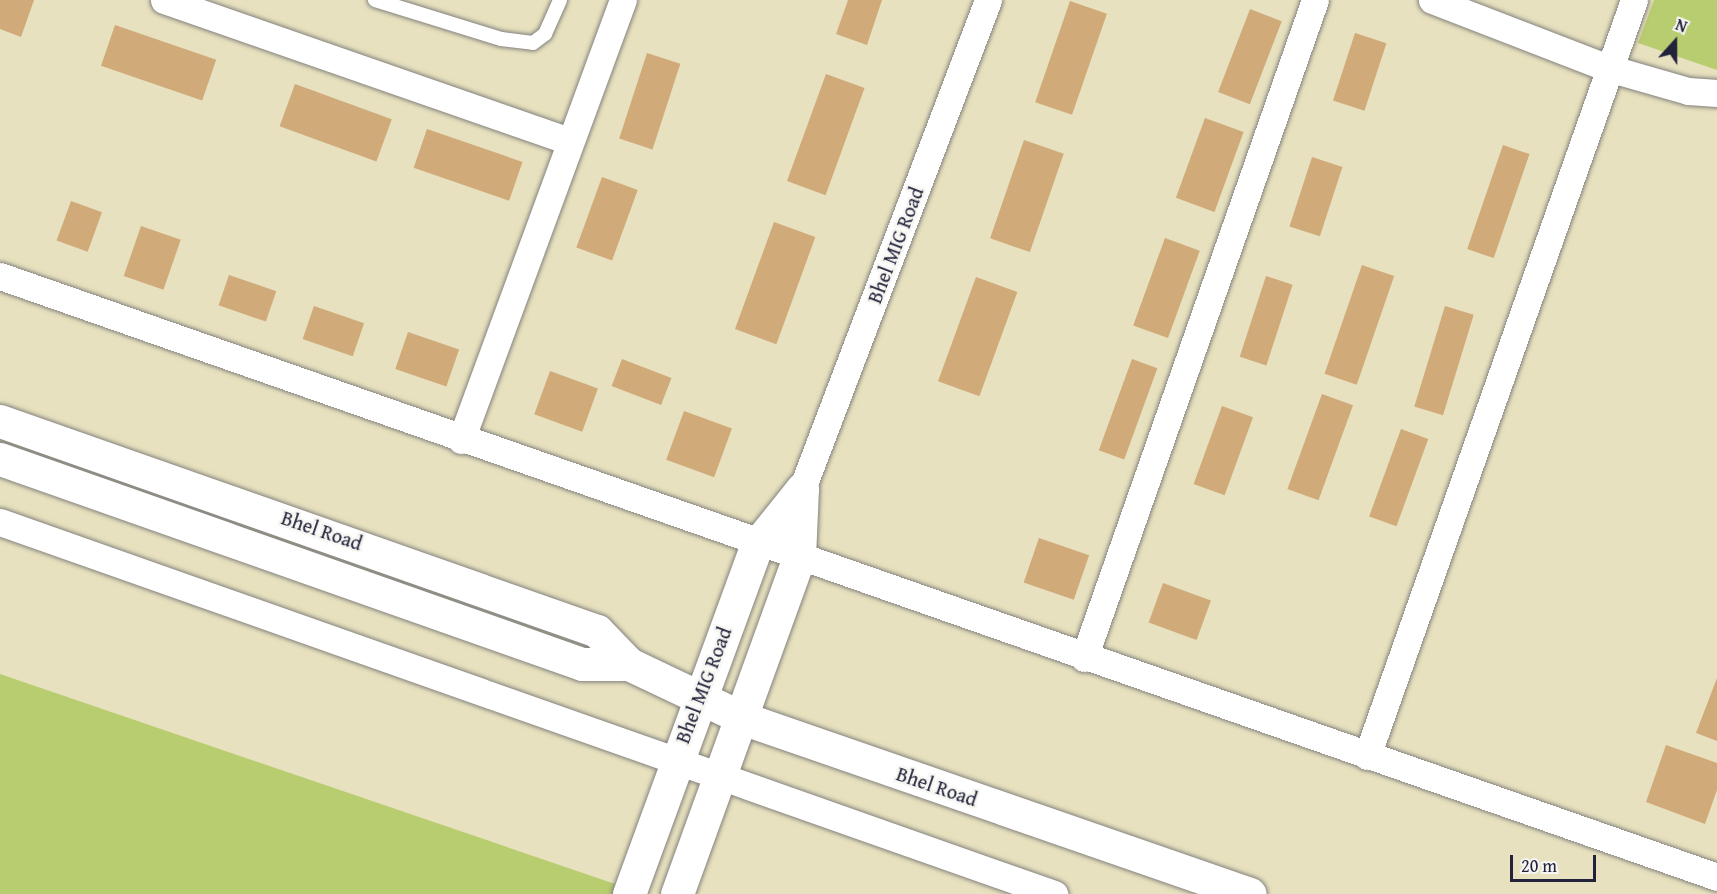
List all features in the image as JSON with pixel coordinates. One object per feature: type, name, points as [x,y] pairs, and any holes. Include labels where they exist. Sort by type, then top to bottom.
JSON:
[{"type":"street","points":[[164,0],[568,141]]},
{"type":"street","points":[[461,440],[568,141],[623,0]]},
{"type":"street","name":"Bhel MIG Road","points":[[629,894],[674,760],[757,545],[802,489],[988,0]]},
{"type":"street","points":[[1084,658],[1315,0]]},
{"type":"street","points":[[1432,0],[1608,68],[1688,91],[1717,93]]},
{"type":"street","points":[[1367,756],[1608,68],[1634,0]]},
{"type":"street","points":[[0,276],[757,545],[799,557],[1717,877]]},
{"type":"street","name":"Bhel Road","points":[[0,421],[597,631],[629,664],[697,700],[745,719],[1250,894]]},
{"type":"street","name":"Bhel Road","points":[[0,459],[582,664],[629,664]]},
{"type":"street","name":"Bhel MIG Road","points":[[677,894],[720,777],[745,719],[799,557],[802,489]]},
{"type":"street","points":[[0,522],[1054,894]]},
{"type":"lane","points":[[375,0],[501,39],[533,43],[545,34],[560,0]]},
{"type":"green space","points":[[1654,0],[1717,0],[1717,70],[1638,43]]},
{"type":"green space","points":[[0,674],[621,886],[618,894],[0,894]]},
{"type":"building","points":[[0,0],[34,0],[21,37],[0,29]]},
{"type":"building","points":[[848,0],[882,0],[867,45],[836,34]]},
{"type":"building","points":[[1070,1],[1107,14],[1072,115],[1035,102]]},
{"type":"building","points":[[1250,9],[1282,21],[1250,104],[1218,92]]},
{"type":"building","points":[[115,25],[216,60],[202,100],[101,66]]},
{"type":"building","points":[[1355,33],[1386,43],[1364,111],[1333,101]]},
{"type":"building","points":[[647,53],[680,64],[652,149],[619,139]]},
{"type":"building","points":[[826,74],[865,88],[826,195],[787,181]]},
{"type":"building","points":[[295,84],[392,119],[376,162],[280,126]]},
{"type":"building","points":[[1205,118],[1244,132],[1214,212],[1176,198]]},
{"type":"building","points":[[427,129],[522,162],[509,201],[414,168]]},
{"type":"building","points":[[1024,140],[1064,154],[1030,252],[990,238]]},
{"type":"building","points":[[1503,145],[1529,154],[1494,258],[1467,249]]},
{"type":"building","points":[[1312,157],[1342,167],[1320,236],[1289,226]]},
{"type":"building","points":[[602,177],[638,190],[612,260],[576,247]]},
{"type":"building","points":[[71,201],[102,212],[88,252],[57,240]]},
{"type":"building","points":[[774,222],[815,237],[776,344],[735,329]]},
{"type":"building","points":[[141,226],[181,240],[163,290],[124,276]]},
{"type":"building","points":[[1165,238],[1200,251],[1168,338],[1133,325]]},
{"type":"building","points":[[1362,265],[1394,276],[1357,385],[1325,374]]},
{"type":"building","points":[[229,275],[276,291],[266,322],[219,305]]},
{"type":"building","points":[[1266,276],[1293,285],[1266,365],[1240,357]]},
{"type":"building","points":[[976,277],[1017,292],[979,396],[938,381]]},
{"type":"building","points":[[314,306],[364,323],[353,356],[303,339]]},
{"type":"building","points":[[1445,306],[1474,315],[1443,415],[1414,406]]},
{"type":"building","points":[[408,332],[459,350],[446,386],[395,369]]},
{"type":"building","points":[[622,359],[671,378],[661,405],[612,386]]},
{"type":"building","points":[[1132,359],[1157,368],[1124,459],[1099,450]]},
{"type":"building","points":[[550,371],[598,388],[582,432],[534,414]]},
{"type":"building","points":[[1322,394],[1353,405],[1318,500],[1287,489]]},
{"type":"building","points":[[1222,406],[1253,417],[1225,495],[1194,484]]},
{"type":"building","points":[[684,411],[732,428],[714,477],[666,460]]},
{"type":"building","points":[[1401,429],[1428,439],[1396,526],[1369,516]]},
{"type":"building","points":[[1039,538],[1089,555],[1074,600],[1024,582]]},
{"type":"building","points":[[1163,583],[1211,600],[1197,640],[1149,622]]},
{"type":"building","points":[[1717,678],[1717,741],[1696,733]]},
{"type":"building","points":[[1666,745],[1717,763],[1717,790],[1705,824],[1646,802]]}]
